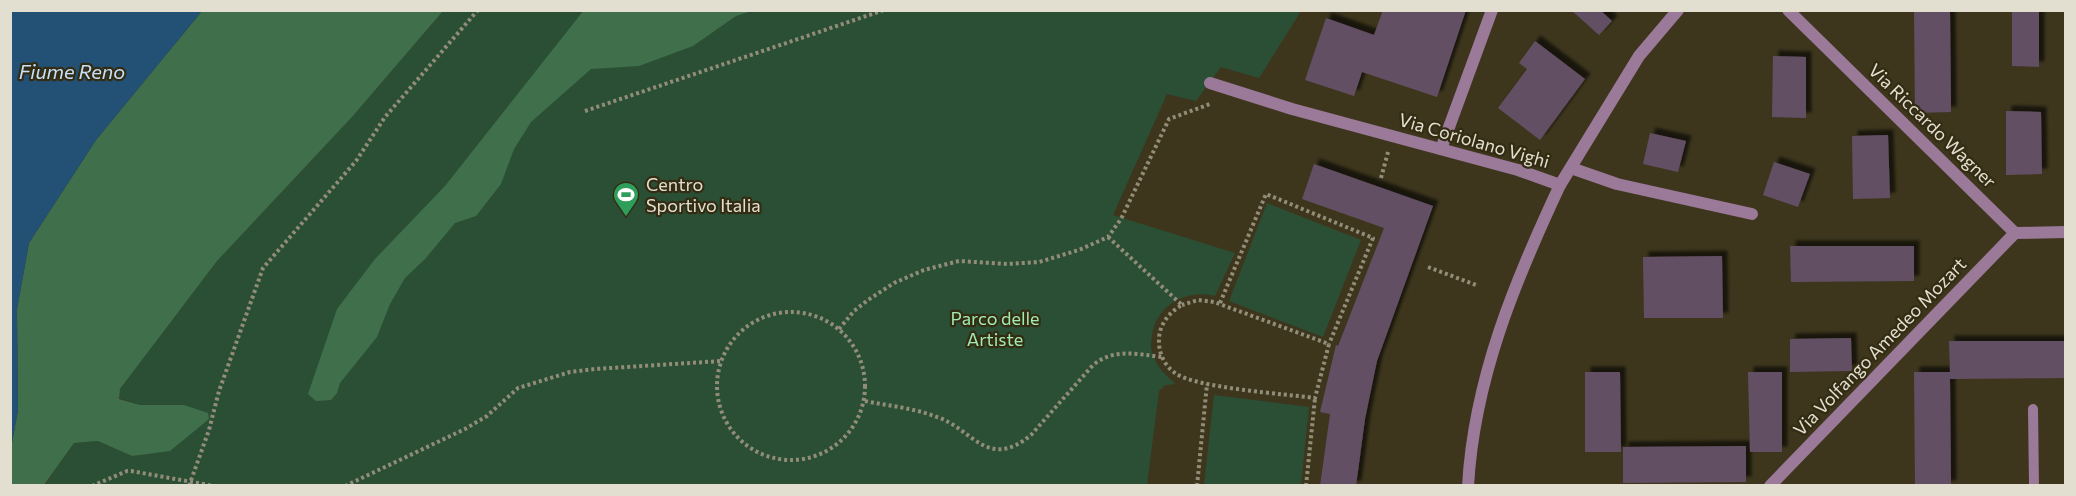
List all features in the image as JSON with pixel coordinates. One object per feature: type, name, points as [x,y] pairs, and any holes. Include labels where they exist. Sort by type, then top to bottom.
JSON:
[{"type":"street","points":[[1441,149],[1492,10]]},
{"type":"street","name":"Via Coriolano Vighi","points":[[1210,83],[1292,109],[1518,170],[1560,185],[1639,57],[1678,10]]},
{"type":"street","name":"Via Riccardo Wagner","points":[[1788,10],[2015,233]]},
{"type":"street","points":[[1571,168],[1617,184],[1752,214]]},
{"type":"street","points":[[1468,486],[1479,410],[1493,347],[1515,283],[1560,185]]},
{"type":"street","points":[[2015,233],[2066,232]]},
{"type":"street","name":"Via Volfango Amedeo Mozart","points":[[1770,486],[2015,233]]},
{"type":"lane","points":[[2033,409],[2034,486]]},
{"type":"path","points":[[189,486],[209,430],[219,391],[263,268],[356,161],[385,117],[478,10]]},
{"type":"path","points":[[585,111],[884,10]]},
{"type":"path","points":[[839,329],[854,311],[868,300],[894,283],[924,270],[959,261],[1007,264],[1039,262],[1079,250],[1108,237],[1121,219],[1169,119],[1210,104]]},
{"type":"path","points":[[1381,177],[1389,152]]},
{"type":"path","points":[[1220,303],[1266,194],[1373,238],[1329,344],[1315,398],[1306,486]]},
{"type":"path","points":[[1108,237],[1182,305]]},
{"type":"path","points":[[1428,267],[1476,285]]},
{"type":"path","points":[[1315,398],[1207,384],[1176,375],[1162,357],[1159,338],[1161,329],[1164,320],[1171,312],[1182,305],[1198,300],[1220,303],[1329,344]]},
{"type":"path","points":[[798,312],[822,319],[839,329],[856,351],[864,374],[865,401],[856,422],[841,441],[820,455],[796,460],[772,458],[749,448],[732,431],[720,409],[717,385],[721,361],[733,340],[752,324],[774,314],[798,312]]},
{"type":"path","points":[[865,401],[940,417],[955,425],[975,442],[986,447],[1010,447],[1022,443],[1031,435],[1101,359],[1122,352],[1162,357]]},
{"type":"path","points":[[345,486],[465,429],[487,416],[518,388],[570,372],[721,361]]},
{"type":"path","points":[[1197,486],[1207,384]]},
{"type":"path","points":[[92,486],[127,471],[191,480],[214,486]]},
{"type":"green space","points":[[584,10],[752,11],[736,16],[693,46],[639,66],[591,69],[531,122],[514,149],[501,184],[476,216],[455,223],[425,259],[405,278],[390,304],[377,337],[340,383],[337,393],[331,400],[316,401],[308,394],[337,309],[375,259],[445,186]]},
{"type":"green space","points":[[202,11],[443,11],[352,117],[217,261],[120,389],[119,399],[140,405],[184,405],[208,413],[209,419],[170,451],[132,456],[98,441],[74,443],[44,485],[11,486],[11,448],[18,410],[17,309],[29,243],[96,140]]},
{"type":"green space","name":"Parco delle Artiste","points":[[443,11],[1301,11],[1259,78],[1221,67],[1196,101],[1167,94],[1113,215],[1235,253],[1215,296],[1204,294],[1184,297],[1166,308],[1155,325],[1151,341],[1152,353],[1159,367],[1176,384],[1165,385],[1159,391],[1147,485],[44,486],[74,443],[98,441],[132,456],[189,433],[208,419],[184,405],[140,405],[118,398],[120,389],[217,261],[352,117]]},
{"type":"green space","points":[[1267,203],[1361,240],[1323,337],[1229,301]]},
{"type":"green space","points":[[1214,395],[1309,407],[1301,485],[1204,485]]},
{"type":"water","name":"Fiume Reno","points":[[12,10],[202,11],[96,140],[29,243],[17,309],[18,410],[11,448]]},
{"type":"building","points":[[1383,10],[1466,10],[1437,97],[1362,72],[1354,96],[1305,80],[1326,18],[1374,35]]},
{"type":"building","points":[[1571,10],[1600,10],[1612,21],[1599,35]]},
{"type":"building","points":[[1914,10],[1950,10],[1951,112],[1915,113]]},
{"type":"building","points":[[2012,10],[2039,10],[2039,67],[2012,66]]},
{"type":"building","points":[[1535,41],[1585,79],[1540,140],[1498,108],[1527,69],[1519,63]]},
{"type":"building","points":[[1773,56],[1806,57],[1806,118],[1772,117]]},
{"type":"building","points":[[2006,111],[2041,112],[2042,174],[2006,175]]},
{"type":"building","points":[[1650,133],[1686,141],[1678,172],[1643,164]]},
{"type":"building","points":[[1888,135],[1890,198],[1853,199],[1852,136]]},
{"type":"building","points":[[1774,162],[1810,174],[1798,207],[1763,195]]},
{"type":"building","points":[[1314,164],[1433,206],[1377,361],[1365,419],[1356,486],[1320,486],[1330,414],[1320,412],[1336,345],[1338,346],[1384,228],[1302,199]]},
{"type":"building","points":[[1790,246],[1914,246],[1914,281],[1791,282]]},
{"type":"building","points":[[1722,256],[1723,318],[1644,318],[1643,257]]},
{"type":"building","points":[[1851,338],[1852,371],[1790,372],[1790,339]]},
{"type":"building","points":[[1949,341],[2066,341],[2066,378],[1950,379],[1951,486],[1915,486],[1914,372],[1950,372]]},
{"type":"building","points":[[1585,372],[1620,372],[1621,452],[1585,452]]},
{"type":"building","points":[[1748,372],[1782,372],[1782,452],[1750,452]]},
{"type":"building","points":[[1746,446],[1746,482],[1623,483],[1623,447]]},
{"type":"place","name":"Centro Sportivo Italia","points":[[626,218]]}]
